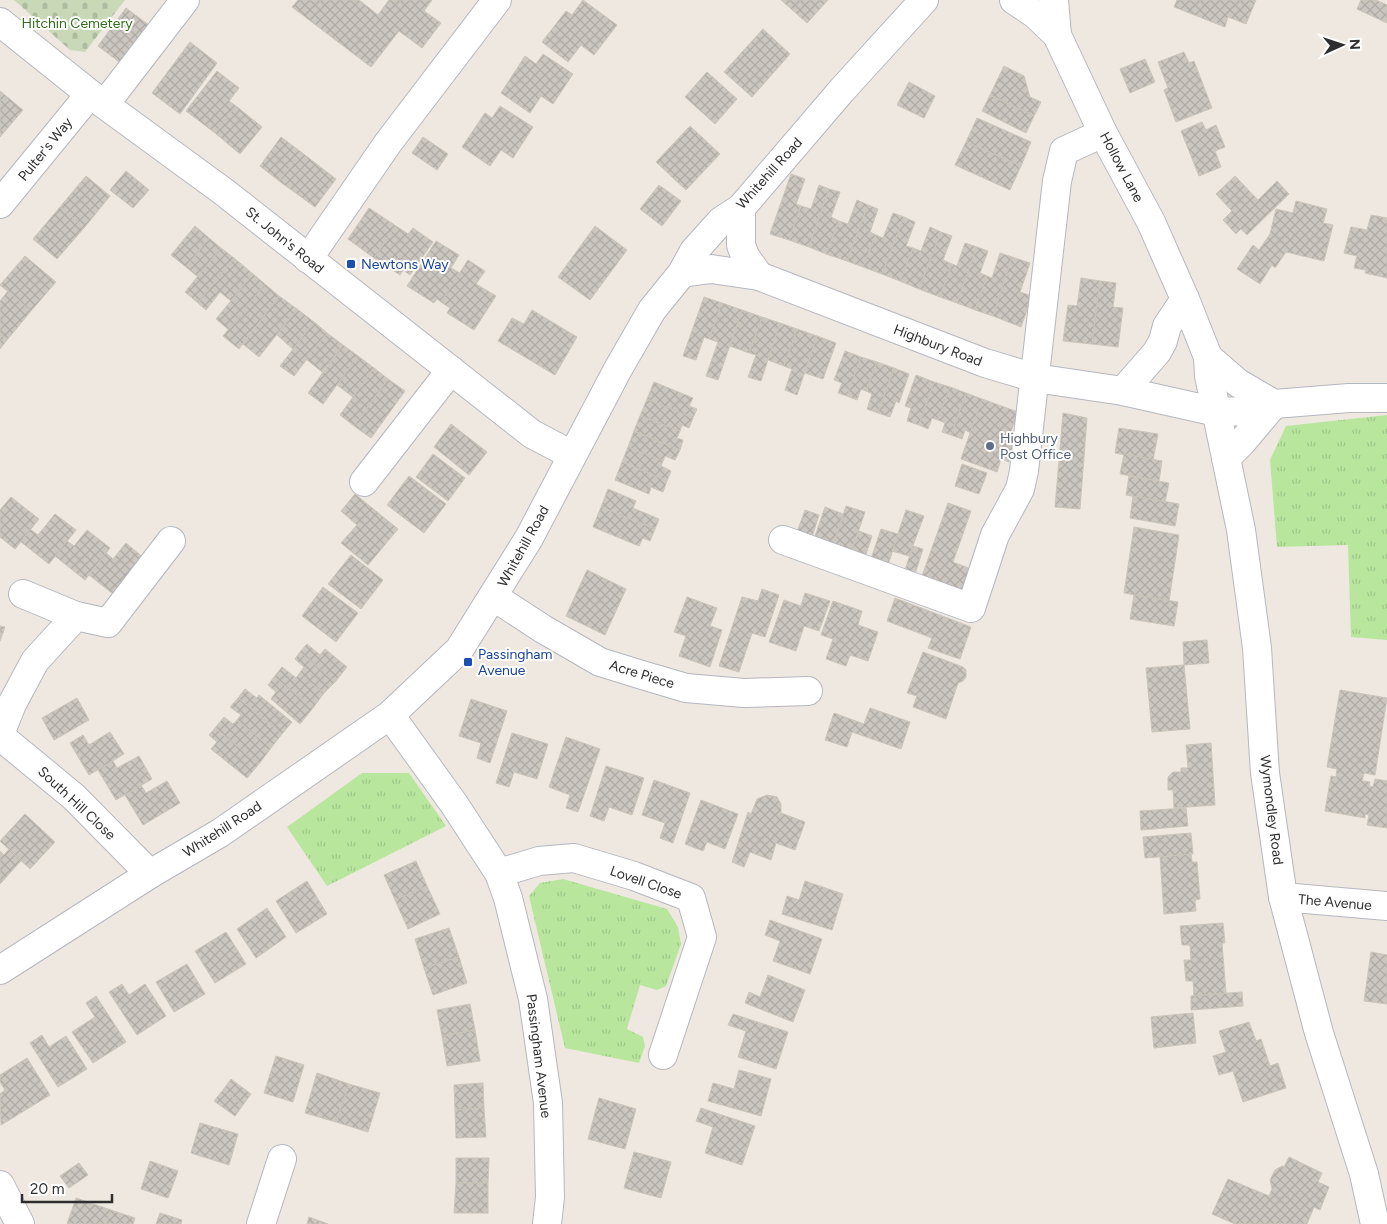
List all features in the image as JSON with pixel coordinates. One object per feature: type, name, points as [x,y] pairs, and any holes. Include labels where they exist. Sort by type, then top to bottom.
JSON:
[{"type":"street","name":"Pulter's Way","points":[[0,204],[185,0]]},
{"type":"street","points":[[308,259],[388,144],[497,0]]},
{"type":"street","name":"Whitehill Road","points":[[0,970],[150,874],[220,833],[390,715],[459,650],[494,597],[529,538],[572,455],[652,310],[682,273],[694,251],[721,221],[740,208],[842,90],[924,0]]},
{"type":"street","name":"Hollow Lane","points":[[1014,0],[1029,10],[1057,35]]},
{"type":"street","name":"Hollow Lane","points":[[1054,0],[1057,35],[1103,133],[1151,222],[1186,299],[1208,357]]},
{"type":"street","name":"St. John's Road","points":[[0,22],[97,99],[224,192],[532,434],[572,455]]},
{"type":"street","points":[[783,540],[971,608],[996,535],[1020,489],[1024,471],[1057,181],[1064,151],[1103,133]]},
{"type":"street","points":[[740,208],[744,256],[759,276]]},
{"type":"street","name":"Highbury Road","points":[[682,273],[711,269],[759,276],[986,364],[1035,378],[1123,391],[1217,412],[1248,412],[1274,404]]},
{"type":"street","points":[[1123,391],[1157,352],[1163,341],[1167,326],[1186,299]]},
{"type":"street","points":[[1208,357],[1238,383],[1274,404],[1349,398],[1387,398]]},
{"type":"street","name":"Wymondley Road","points":[[1208,357],[1209,376],[1240,530],[1257,648],[1265,773],[1283,897],[1319,1033],[1364,1174],[1375,1224]]},
{"type":"street","points":[[364,482],[451,370]]},
{"type":"street","points":[[1226,458],[1274,404]]},
{"type":"street","points":[[23,594],[76,616],[108,622],[171,541]]},
{"type":"street","name":"Acre Piece","points":[[494,597],[543,629],[600,662],[642,675],[686,688],[744,693],[808,692]]},
{"type":"street","name":"South Hill Close","points":[[76,616],[35,661],[12,704],[0,735],[74,797],[150,874]]},
{"type":"street","name":"Passingham Avenue","points":[[390,715],[454,804],[499,873],[508,898],[533,999],[548,1103],[549,1187],[547,1224]]},
{"type":"street","name":"Lovell Close","points":[[499,873],[540,861],[574,858],[634,876],[691,898],[702,937],[663,1055]]},
{"type":"street","name":"The Avenue","points":[[1283,897],[1387,906]]},
{"type":"street","points":[[261,1224],[282,1159]]},
{"type":"street","points":[[0,1185],[20,1224]]},
{"type":"green space","name":"Hitchin Cemetery","points":[[14,0],[125,0],[85,52],[70,50]]},
{"type":"green space","points":[[1387,415],[1387,640],[1351,637],[1348,545],[1277,547],[1270,460],[1286,426]]},
{"type":"green space","points":[[362,773],[409,773],[446,826],[327,886],[287,827]]},
{"type":"green space","points":[[563,879],[667,909],[678,927],[681,944],[666,986],[657,990],[640,985],[627,1029],[643,1037],[645,1046],[639,1063],[565,1048],[529,896],[540,883]]},
{"type":"building","points":[[298,0],[359,0],[378,15],[389,0],[432,0],[424,11],[441,23],[422,48],[399,31],[371,67],[292,7]]},
{"type":"building","points":[[583,0],[617,25],[594,55],[581,45],[568,62],[542,42],[566,11],[572,15]]},
{"type":"building","points":[[781,0],[828,0],[807,23]]},
{"type":"building","points":[[1177,0],[1256,0],[1246,24],[1228,17],[1225,27],[1174,7]]},
{"type":"building","points":[[1361,0],[1376,0],[1387,5],[1387,23],[1357,9]]},
{"type":"building","points":[[126,8],[154,29],[126,67],[98,46]]},
{"type":"building","points":[[763,29],[790,54],[752,97],[724,72]]},
{"type":"building","points":[[190,42],[217,63],[180,114],[152,93]]},
{"type":"building","points":[[1184,52],[1189,63],[1194,61],[1212,108],[1176,122],[1164,90],[1168,88],[1158,62]]},
{"type":"building","points":[[543,54],[573,74],[553,104],[541,96],[530,113],[501,93],[525,56],[536,64]]},
{"type":"building","points":[[1145,59],[1155,82],[1130,93],[1120,69]]},
{"type":"building","points":[[1004,66],[1024,76],[1030,97],[1041,102],[1034,116],[990,95]]},
{"type":"building","points":[[217,71],[239,88],[229,101],[236,106],[215,133],[186,111]]},
{"type":"building","points":[[707,72],[737,99],[715,124],[685,97]]},
{"type":"building","points":[[909,82],[935,96],[924,118],[897,105]]},
{"type":"building","points":[[0,91],[23,110],[0,137]]},
{"type":"building","points":[[990,95],[1034,116],[1026,133],[982,111]]},
{"type":"building","points":[[236,106],[262,127],[240,154],[215,133]]},
{"type":"building","points":[[500,106],[533,127],[513,158],[501,150],[490,166],[462,147],[485,113],[492,118]]},
{"type":"building","points":[[977,118],[1031,142],[1021,166],[966,142]]},
{"type":"building","points":[[1202,122],[1206,130],[1216,125],[1225,147],[1215,151],[1221,167],[1199,176],[1181,131]]},
{"type":"building","points":[[690,126],[720,154],[686,190],[656,162]]},
{"type":"building","points":[[281,137],[301,152],[279,181],[260,166]]},
{"type":"building","points":[[423,137],[448,154],[437,170],[412,153]]},
{"type":"building","points":[[966,142],[1021,166],[1010,190],[955,165]]},
{"type":"building","points":[[301,152],[336,179],[315,207],[279,181]]},
{"type":"building","points":[[126,171],[149,190],[133,208],[110,190]]},
{"type":"building","points":[[791,174],[805,179],[796,204],[801,206],[789,240],[770,234]]},
{"type":"building","points":[[86,176],[110,196],[84,228],[60,207]]},
{"type":"building","points":[[1235,176],[1258,200],[1277,181],[1289,194],[1247,235],[1241,229],[1236,234],[1223,220],[1232,211],[1216,194]]},
{"type":"building","points":[[659,185],[681,201],[662,226],[640,209]]},
{"type":"building","points":[[819,185],[829,189],[809,247],[789,240],[801,206],[811,209]]},
{"type":"building","points":[[829,189],[840,192],[831,217],[839,221],[826,254],[809,247]]},
{"type":"building","points":[[857,200],[868,205],[847,261],[826,254],[839,221],[848,224]]},
{"type":"building","points":[[1296,201],[1327,209],[1323,223],[1333,225],[1324,261],[1286,252],[1275,268],[1272,265],[1260,284],[1237,269],[1253,245],[1259,250],[1270,234],[1276,209],[1293,213]]},
{"type":"building","points":[[868,205],[878,209],[870,232],[876,235],[863,267],[847,261]]},
{"type":"building","points":[[60,207],[84,228],[57,259],[33,239]]},
{"type":"building","points":[[369,208],[396,226],[374,258],[348,239]]},
{"type":"building","points":[[893,213],[904,217],[882,274],[863,267],[876,235],[883,238]]},
{"type":"building","points":[[1371,215],[1387,218],[1387,278],[1365,273],[1366,270],[1354,268],[1357,256],[1344,253],[1351,227],[1367,230]]},
{"type":"building","points":[[904,217],[915,222],[906,246],[913,248],[900,281],[882,274]]},
{"type":"building","points":[[195,226],[209,238],[186,267],[171,255]]},
{"type":"building","points":[[396,226],[408,234],[413,228],[433,242],[410,275],[403,270],[400,275],[374,258]]},
{"type":"building","points":[[595,226],[627,250],[590,300],[558,277]]},
{"type":"building","points":[[930,227],[941,232],[919,289],[900,281],[913,248],[921,251]]},
{"type":"building","points":[[941,232],[952,236],[943,260],[952,264],[940,297],[919,289]]},
{"type":"building","points":[[209,238],[221,248],[198,277],[186,267]]},
{"type":"building","points":[[436,241],[459,255],[451,268],[460,273],[441,302],[437,299],[434,303],[407,286]]},
{"type":"building","points":[[965,243],[977,247],[957,303],[940,297],[952,264],[957,266]]},
{"type":"building","points":[[977,247],[988,251],[980,273],[987,276],[975,310],[957,303]]},
{"type":"building","points":[[221,248],[234,258],[198,303],[185,292]]},
{"type":"building","points":[[1000,253],[1012,257],[993,316],[975,310],[987,276],[992,278]]},
{"type":"building","points":[[25,256],[56,282],[31,311],[0,285]]},
{"type":"building","points":[[1012,257],[1030,263],[1020,292],[1032,296],[1021,327],[993,316]]},
{"type":"building","points":[[234,258],[253,274],[231,301],[220,292],[206,310],[198,303]]},
{"type":"building","points":[[468,260],[485,271],[476,284],[496,296],[474,330],[447,313],[450,308],[441,302]]},
{"type":"building","points":[[253,274],[265,284],[229,330],[216,319]]},
{"type":"building","points":[[1081,278],[1100,281],[1092,344],[1063,341],[1068,305],[1077,306]]},
{"type":"building","points":[[1100,281],[1116,283],[1113,307],[1123,308],[1118,347],[1092,344]]},
{"type":"building","points":[[265,284],[279,296],[239,349],[223,336]]},
{"type":"building","points":[[8,291],[31,311],[7,340],[0,334],[0,301]]},
{"type":"building","points":[[279,296],[297,309],[259,357],[243,344]]},
{"type":"building","points":[[704,297],[722,303],[709,339],[704,337],[696,360],[683,356]]},
{"type":"building","points":[[722,303],[742,310],[718,380],[706,376],[718,342],[709,339]]},
{"type":"building","points":[[297,309],[314,322],[293,349],[277,335]]},
{"type":"building","points":[[532,310],[577,337],[555,375],[498,341],[512,318],[524,324]]},
{"type":"building","points":[[742,310],[762,317],[749,353],[730,346]]},
{"type":"building","points":[[762,317],[780,323],[761,381],[748,377],[756,355],[749,353]]},
{"type":"building","points":[[314,322],[327,333],[294,376],[280,366]]},
{"type":"building","points":[[780,323],[797,329],[784,366],[768,360]]},
{"type":"building","points":[[797,329],[817,336],[797,395],[785,390],[792,369],[784,366]]},
{"type":"building","points":[[327,333],[343,345],[322,372],[306,359]]},
{"type":"building","points":[[0,334],[7,340],[0,349]]},
{"type":"building","points":[[817,336],[836,343],[823,379],[805,373]]},
{"type":"building","points":[[343,345],[358,356],[323,404],[308,393]]},
{"type":"building","points":[[845,351],[861,357],[847,396],[838,393],[842,383],[834,380]]},
{"type":"building","points":[[358,356],[374,368],[353,397],[337,385]]},
{"type":"building","points":[[861,357],[877,362],[866,391],[861,389],[857,400],[847,396]]},
{"type":"building","points":[[877,362],[894,368],[878,413],[867,409],[872,394],[866,391]]},
{"type":"building","points":[[374,368],[388,379],[354,426],[340,415]]},
{"type":"building","points":[[894,368],[909,374],[899,403],[896,401],[890,417],[878,413]]},
{"type":"building","points":[[916,375],[934,382],[919,425],[907,421],[911,408],[905,406]]},
{"type":"building","points":[[388,379],[405,391],[371,438],[354,426]]},
{"type":"building","points":[[654,382],[693,398],[689,406],[697,409],[693,418],[647,399]]},
{"type":"building","points":[[934,382],[950,387],[938,420],[932,418],[928,429],[919,425]]},
{"type":"building","points":[[950,387],[966,393],[951,435],[942,432],[945,423],[938,420]]},
{"type":"building","points":[[966,393],[982,399],[971,433],[965,430],[962,439],[951,435]]},
{"type":"building","points":[[647,399],[693,418],[689,428],[682,425],[680,431],[640,416]]},
{"type":"building","name":"Highbury Post Office","points":[[982,399],[1018,412],[1011,431],[1019,433],[1009,462],[1001,459],[997,472],[961,459]]},
{"type":"building","points":[[1063,413],[1087,418],[1080,509],[1055,507]]},
{"type":"building","points":[[640,416],[680,431],[677,438],[683,440],[680,450],[634,431]]},
{"type":"building","points":[[451,424],[487,452],[469,475],[434,447]]},
{"type":"building","points":[[1119,428],[1158,434],[1153,460],[1115,453]]},
{"type":"building","points":[[634,431],[680,450],[675,460],[665,456],[663,461],[628,447]]},
{"type":"building","points":[[628,447],[663,461],[661,466],[671,471],[667,481],[622,462]]},
{"type":"building","points":[[433,454],[465,478],[448,501],[416,477]]},
{"type":"building","points":[[1124,454],[1162,461],[1159,481],[1120,474]]},
{"type":"building","points":[[622,462],[667,481],[663,492],[651,487],[649,494],[615,480]]},
{"type":"building","points":[[962,464],[987,473],[979,494],[955,486]]},
{"type":"building","points":[[409,476],[446,504],[424,533],[387,505]]},
{"type":"building","points":[[1129,476],[1169,483],[1165,502],[1126,495]]},
{"type":"building","points":[[608,489],[636,501],[633,508],[659,519],[655,529],[601,507]]},
{"type":"building","points":[[355,494],[398,529],[368,565],[341,543],[357,525],[341,511]]},
{"type":"building","points":[[1133,496],[1179,504],[1175,526],[1130,518]]},
{"type":"building","points":[[11,497],[39,519],[15,549],[0,537],[0,510]]},
{"type":"building","points":[[948,503],[971,511],[953,562],[976,571],[969,593],[922,576]]},
{"type":"building","points":[[846,506],[865,512],[851,552],[833,546]]},
{"type":"building","points":[[601,507],[655,529],[650,541],[643,538],[639,546],[593,527]]},
{"type":"building","points":[[825,507],[843,514],[833,546],[814,539]]},
{"type":"building","points":[[805,510],[819,515],[812,537],[797,532]]},
{"type":"building","points":[[906,510],[924,516],[909,556],[892,551]]},
{"type":"building","points":[[55,514],[76,530],[49,564],[21,542],[30,529],[38,535]]},
{"type":"building","points":[[1134,527],[1179,535],[1169,601],[1124,593]]},
{"type":"building","points":[[881,529],[898,534],[888,565],[871,559]]},
{"type":"building","points":[[87,530],[110,548],[85,580],[55,556],[67,541],[74,546]]},
{"type":"building","points":[[859,531],[872,536],[865,557],[851,552]]},
{"type":"building","points":[[126,543],[146,560],[117,597],[89,575],[106,553],[113,559]]},
{"type":"building","points":[[913,546],[923,549],[915,574],[905,570]]},
{"type":"building","points":[[351,555],[383,580],[361,609],[328,584]]},
{"type":"building","points":[[587,570],[626,589],[605,635],[566,616]]},
{"type":"building","points":[[323,587],[358,613],[336,642],[302,616]]},
{"type":"building","points":[[762,589],[779,595],[765,637],[752,633],[739,672],[719,666],[742,597],[758,601]]},
{"type":"building","points":[[805,593],[830,601],[819,631],[804,626],[796,651],[769,642],[784,600],[801,606]]},
{"type":"building","points":[[1134,595],[1178,602],[1174,626],[1130,619]]},
{"type":"building","points":[[687,597],[717,608],[710,626],[722,630],[710,667],[679,656],[686,636],[674,632]]},
{"type":"building","points":[[895,598],[971,627],[960,659],[928,648],[932,638],[887,621]]},
{"type":"building","points":[[833,601],[862,611],[858,625],[878,632],[868,661],[850,655],[846,666],[826,659],[833,639],[821,635]]},
{"type":"building","points":[[0,626],[5,627],[0,641]]},
{"type":"building","points":[[1207,640],[1209,663],[1184,665],[1183,642]]},
{"type":"building","points":[[307,644],[320,655],[325,649],[347,667],[335,682],[300,652]]},
{"type":"building","points":[[300,652],[335,682],[324,693],[299,674],[304,667],[295,659]]},
{"type":"building","points":[[923,652],[963,667],[966,670],[966,677],[958,683],[946,719],[913,707],[917,696],[907,693]]},
{"type":"building","points":[[1184,665],[1190,729],[1152,732],[1146,668]]},
{"type":"building","points":[[282,667],[296,678],[299,674],[324,693],[313,708],[274,677]]},
{"type":"building","points":[[274,677],[313,708],[300,724],[271,699],[276,692],[268,685]]},
{"type":"building","points":[[245,689],[257,698],[259,695],[292,722],[282,734],[238,698]]},
{"type":"building","points":[[1340,690],[1387,698],[1375,775],[1364,773],[1362,781],[1370,782],[1369,786],[1373,787],[1375,779],[1387,781],[1387,828],[1367,825],[1369,815],[1365,814],[1365,818],[1325,811],[1331,776],[1336,777],[1337,769],[1327,767]]},
{"type":"building","points":[[77,698],[89,720],[54,740],[42,718]]},
{"type":"building","points":[[238,698],[282,734],[271,748],[237,720],[241,715],[230,707]]},
{"type":"building","points":[[471,699],[507,711],[490,763],[477,758],[481,743],[459,736]]},
{"type":"building","points":[[870,708],[910,722],[901,749],[852,732],[847,747],[825,740],[834,713],[864,724]]},
{"type":"building","points":[[224,717],[233,724],[237,720],[271,748],[259,764],[215,728]]},
{"type":"building","points":[[215,728],[259,764],[247,778],[211,749],[217,742],[209,735]]},
{"type":"building","points":[[110,732],[124,754],[89,775],[70,743],[83,735],[89,745]]},
{"type":"building","points":[[512,733],[548,744],[537,779],[514,772],[509,787],[496,783]]},
{"type":"building","points":[[566,737],[600,749],[578,812],[566,808],[570,795],[549,787]]},
{"type":"building","points":[[1211,743],[1215,805],[1174,808],[1173,790],[1168,790],[1168,777],[1173,772],[1181,772],[1181,768],[1188,768],[1186,745]]},
{"type":"building","points":[[139,756],[152,779],[116,800],[98,770],[113,761],[117,768]]},
{"type":"building","points":[[606,766],[644,778],[632,815],[609,807],[604,821],[590,816]]},
{"type":"building","points":[[654,780],[690,793],[673,843],[660,838],[665,823],[642,815]]},
{"type":"building","points":[[167,781],[180,803],[143,825],[125,795],[141,785],[146,793]]},
{"type":"building","points":[[767,795],[777,797],[781,804],[781,813],[805,822],[795,850],[776,843],[771,860],[750,852],[744,867],[732,862],[748,812],[751,814],[757,799]]},
{"type":"building","points":[[701,800],[738,814],[725,849],[707,842],[703,851],[685,844]]},
{"type":"building","points":[[1186,808],[1188,826],[1141,830],[1140,811]]},
{"type":"building","points":[[25,814],[55,842],[30,869],[0,841]]},
{"type":"building","points":[[1191,833],[1193,854],[1145,858],[1143,837]]},
{"type":"building","points":[[9,849],[21,861],[0,884],[0,851],[4,855]]},
{"type":"building","points":[[1191,854],[1192,862],[1197,862],[1200,899],[1195,900],[1196,911],[1164,914],[1160,857]]},
{"type":"building","points":[[416,861],[427,886],[395,900],[384,875]]},
{"type":"building","points":[[307,881],[327,914],[296,933],[276,901]]},
{"type":"building","points":[[805,881],[843,894],[832,930],[782,914],[787,896],[799,900]]},
{"type":"building","points":[[427,886],[440,914],[408,929],[395,900]]},
{"type":"building","points":[[267,908],[286,937],[256,958],[237,929]]},
{"type":"building","points":[[770,920],[822,939],[810,974],[773,961],[780,941],[765,935]]},
{"type":"building","points":[[1223,923],[1225,943],[1222,943],[1226,993],[1194,996],[1193,981],[1186,981],[1184,960],[1191,960],[1190,945],[1182,945],[1180,926]]},
{"type":"building","points":[[449,928],[459,957],[424,968],[415,939]]},
{"type":"building","points":[[226,932],[246,964],[215,983],[195,951]]},
{"type":"building","points":[[1371,952],[1387,955],[1387,1004],[1364,1001]]},
{"type":"building","points":[[459,957],[467,983],[433,995],[424,968]]},
{"type":"building","points":[[187,964],[205,994],[174,1012],[156,982]]},
{"type":"building","points":[[768,975],[805,990],[793,1022],[745,1003],[749,992],[760,997]]},
{"type":"building","points":[[122,984],[129,995],[145,984],[166,1016],[137,1035],[109,992]]},
{"type":"building","points":[[1242,992],[1243,1006],[1191,1010],[1191,996]]},
{"type":"building","points":[[96,996],[126,1042],[93,1063],[72,1032],[95,1017],[86,1003]]},
{"type":"building","points":[[470,1004],[475,1030],[442,1036],[437,1010]]},
{"type":"building","points":[[1193,1013],[1196,1043],[1154,1048],[1151,1017]]},
{"type":"building","points":[[733,1014],[788,1032],[776,1069],[738,1057],[746,1031],[728,1025]]},
{"type":"building","points":[[1249,1022],[1256,1041],[1261,1039],[1270,1066],[1278,1063],[1286,1088],[1243,1102],[1233,1071],[1219,1075],[1213,1056],[1226,1052],[1219,1031]]},
{"type":"building","points":[[475,1030],[480,1061],[447,1066],[442,1036]]},
{"type":"building","points":[[42,1035],[49,1047],[66,1036],[87,1069],[58,1087],[30,1043]]},
{"type":"building","points":[[276,1056],[304,1065],[293,1102],[264,1093]]},
{"type":"building","points":[[27,1058],[50,1095],[1,1125],[0,1094],[5,1090],[0,1082],[0,1075]]},
{"type":"building","points":[[739,1070],[771,1079],[761,1116],[708,1101],[713,1083],[734,1089]]},
{"type":"building","points":[[317,1073],[349,1084],[336,1122],[305,1113]]},
{"type":"building","points":[[231,1079],[251,1094],[243,1105],[223,1090]]},
{"type":"building","points":[[483,1083],[484,1108],[455,1110],[454,1085]]},
{"type":"building","points":[[349,1084],[380,1093],[368,1132],[336,1122]]},
{"type":"building","points":[[223,1090],[243,1105],[235,1116],[214,1101]]},
{"type":"building","points":[[599,1098],[636,1109],[625,1149],[588,1139]]},
{"type":"building","points":[[484,1108],[486,1137],[456,1138],[455,1110]]},
{"type":"building","points":[[701,1108],[755,1126],[742,1165],[705,1153],[713,1127],[696,1121]]},
{"type":"building","points":[[200,1123],[238,1134],[229,1165],[191,1153]]},
{"type":"building","points":[[634,1152],[671,1162],[661,1198],[624,1188]]},
{"type":"building","points":[[1289,1157],[1322,1173],[1318,1182],[1329,1187],[1320,1210],[1314,1207],[1307,1224],[1235,1224],[1212,1214],[1228,1179],[1269,1196],[1272,1189],[1270,1180],[1275,1170],[1282,1166],[1284,1167]]},
{"type":"building","points":[[456,1158],[489,1158],[488,1183],[456,1183]]},
{"type":"building","points":[[150,1161],[178,1171],[168,1198],[141,1189]]},
{"type":"building","points":[[79,1163],[88,1175],[69,1188],[60,1176]]},
{"type":"building","points":[[456,1183],[488,1183],[488,1213],[454,1213]]},
{"type":"building","points":[[76,1198],[111,1210],[106,1224],[67,1224]]},
{"type":"building","points":[[111,1210],[135,1218],[133,1224],[106,1224]]},
{"type":"building","points":[[160,1213],[182,1220],[181,1224],[156,1224]]},
{"type":"building","points":[[309,1217],[328,1224],[307,1224]]},
{"type":"place","name":"Newtons Way","points":[[351,264]]},
{"type":"place","name":"Highbury Post Office","points":[[990,446]]},
{"type":"place","name":"Passingham Avenue","points":[[468,662]]}]
